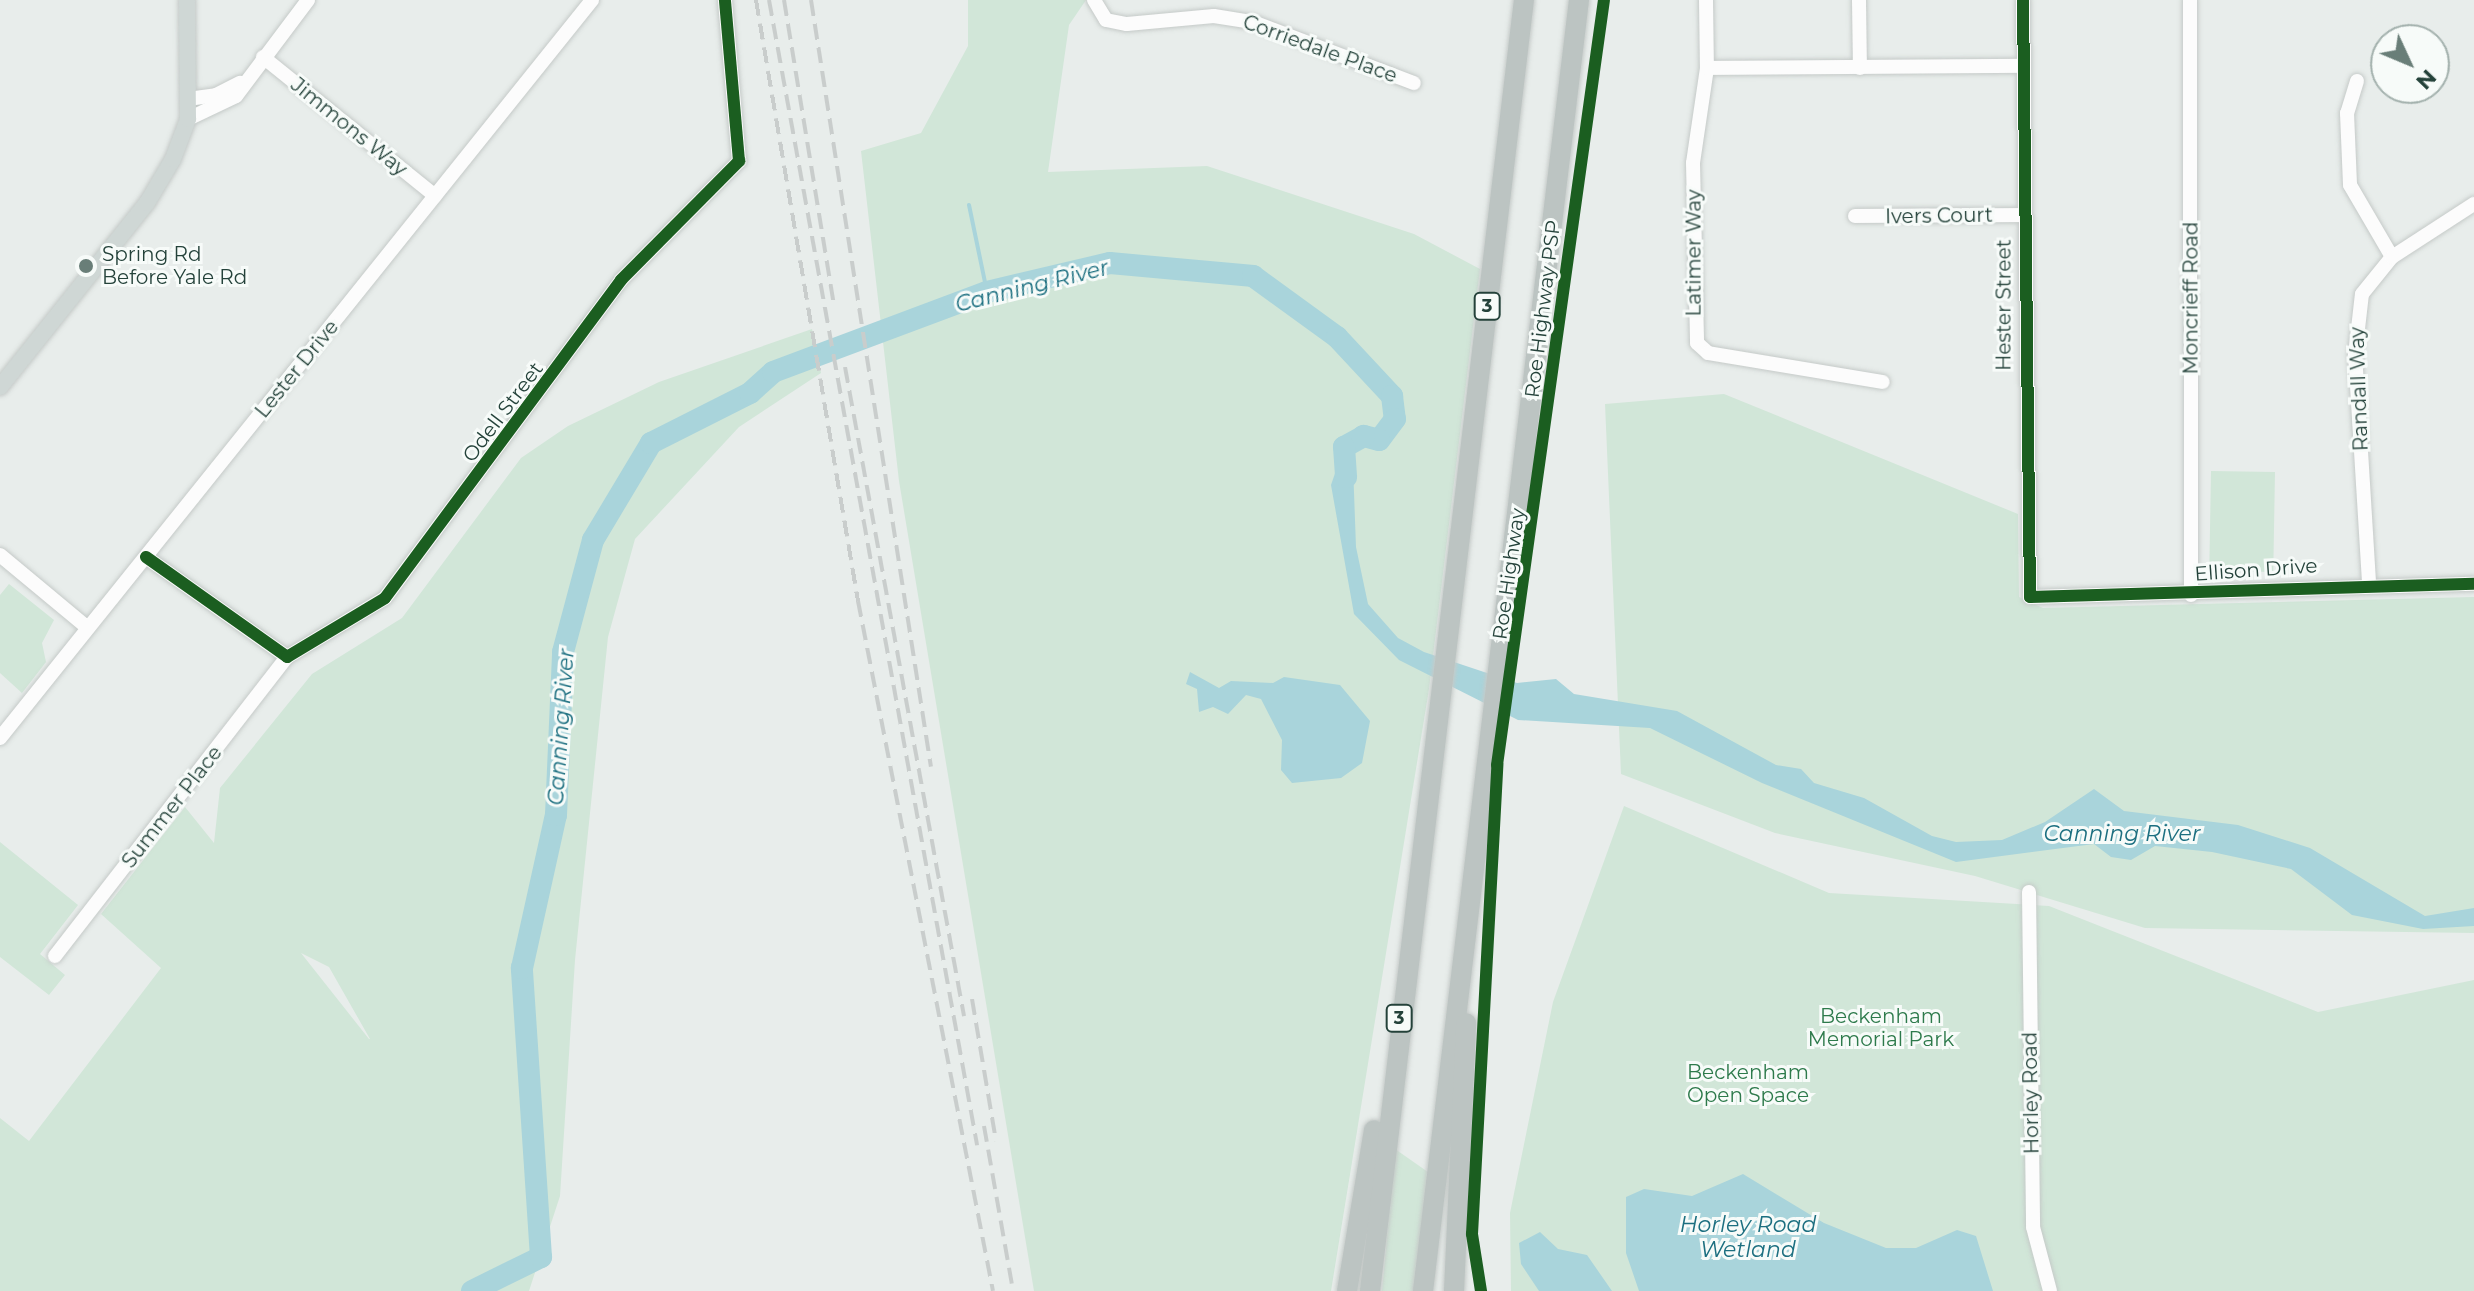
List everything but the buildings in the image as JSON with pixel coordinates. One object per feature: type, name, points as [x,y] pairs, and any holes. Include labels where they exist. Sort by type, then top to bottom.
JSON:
[{"type":"highway","name":"3","points":[[1370,1291],[1410,917],[1524,0]]},
{"type":"highway","name":"Roe Highway","points":[[1423,1291],[1469,919],[1485,754],[1579,0]]},
{"type":"highway","points":[[1347,1291],[1410,917]]},
{"type":"highway","points":[[1454,1291],[1469,919]]},
{"type":"main road","points":[[0,387],[147,203],[188,119],[187,0]]},
{"type":"street","points":[[188,119],[217,110],[247,78],[308,0]]},
{"type":"street","name":"Lester Drive","points":[[0,738],[592,0]]},
{"type":"street","name":"Odell Street","points":[[287,657],[385,598],[621,280],[739,161],[725,0]]},
{"type":"street","name":"Corriedale Place","points":[[1094,0],[1106,20],[1127,24],[1214,16],[1253,22],[1414,83]]},
{"type":"street","name":"Latimer Way","points":[[1706,0],[1707,68],[1693,163],[1697,343],[1708,353],[1883,382]]},
{"type":"street","points":[[1859,0],[1860,68]]},
{"type":"street","name":"Hester Street","points":[[2023,0],[2025,585],[2041,601]]},
{"type":"street","name":"Moncrieff Road","points":[[2190,0],[2191,595]]},
{"type":"street","name":"Jimmons Way","points":[[263,57],[435,196]]},
{"type":"street","points":[[1707,68],[2024,66]]},
{"type":"street","points":[[188,99],[228,91],[247,78]]},
{"type":"street","points":[[2357,81],[2347,113],[2350,185],[2392,257]]},
{"type":"street","name":"Randall Way","points":[[2369,582],[2355,323],[2362,294],[2392,257],[2474,204]]},
{"type":"street","name":"Ivers Court","points":[[1855,216],[2024,215]]},
{"type":"street","points":[[0,555],[88,628]]},
{"type":"street","points":[[146,557],[287,657]]},
{"type":"street","name":"Ellison Drive","points":[[2041,601],[2191,595],[2369,582],[2474,584]]},
{"type":"street","name":"Summer Place","points":[[55,956],[287,657]]},
{"type":"street","name":"Horley Road","points":[[2029,892],[2033,1227],[2050,1291]]},
{"type":"green space","points":[[968,0],[1086,0],[1069,25],[1048,172],[1207,166],[1414,234],[1480,269],[1429,689],[1331,1291],[1034,1291],[899,481],[861,151],[921,133],[968,46]]},
{"type":"green space","points":[[812,329],[821,373],[739,427],[635,539],[608,637],[575,960],[560,1196],[529,1291],[0,1291],[0,1118],[29,1141],[161,968],[101,914],[185,807],[214,843],[220,788],[312,674],[402,618],[521,458],[568,426],[659,382]],"holes":[[[301,953],[329,967],[370,1039]]]},
{"type":"green space","points":[[1724,394],[2018,514],[2019,597],[2043,608],[2474,597],[2474,933],[2145,928],[1975,876],[1775,833],[1621,774],[1605,404]]},
{"type":"green space","points":[[2211,471],[2275,472],[2273,572],[2209,571]]},
{"type":"green space","points":[[9,584],[54,620],[42,643],[46,662],[22,693],[0,673],[0,595]]},
{"type":"green space","name":"Beckenham Open Space","points":[[1624,806],[1829,893],[2049,906],[2318,1012],[2474,980],[2474,1291],[1511,1291],[1510,1213],[1553,1002]]},
{"type":"green space","points":[[0,842],[78,905],[40,954],[65,975],[49,995],[0,957]]},
{"type":"green space","points":[[1395,1149],[1428,1172],[1416,1291],[1382,1291]]},
{"type":"water","name":"Canning River","points":[[1344,447],[1353,465],[1356,547],[1368,604],[1398,638],[1424,652],[1517,683],[1556,679],[1574,694],[1677,711],[1776,765],[1801,769],[1814,783],[1864,798],[1932,836],[1956,842],[2002,840],[2045,822],[2094,789],[2124,811],[2238,825],[2310,848],[2425,916],[2474,908],[2474,926],[2423,929],[2352,915],[2291,869],[2212,852],[2155,846],[2131,860],[2111,857],[2094,844],[1956,862],[1762,783],[1650,728],[1518,720],[1399,660],[1354,614],[1331,485]]},
{"type":"water","points":[[1190,672],[1219,688],[1231,681],[1273,683],[1284,677],[1340,685],[1370,721],[1362,763],[1341,778],[1292,783],[1281,770],[1282,740],[1261,699],[1246,695],[1228,714],[1213,707],[1199,712],[1197,689],[1186,684]]},
{"type":"water","name":"Horley Road Wetland","points":[[1743,1174],[1824,1223],[1886,1248],[1916,1248],[1957,1230],[1976,1236],[1993,1291],[1639,1291],[1626,1253],[1626,1197],[1644,1189],[1692,1196]]},
{"type":"water","points":[[1540,1232],[1558,1249],[1587,1255],[1612,1291],[1539,1291],[1521,1264],[1519,1243]]},
{"type":"waterway","points":[[969,205],[987,292]]},
{"type":"waterway","name":"Canning River","points":[[472,1291],[541,1257],[522,968],[556,815],[563,652],[593,540],[651,443],[750,393],[773,372],[987,292],[1110,263],[1253,276],[1337,337],[1392,396],[1395,419],[1379,440],[1364,436],[1344,447],[1346,477]]},
{"type":"railway","points":[[756,0],[858,601],[993,1291]]},
{"type":"railway","points":[[769,0],[977,1145]]},
{"type":"railway","points":[[784,0],[834,304]]},
{"type":"railway","points":[[811,0],[931,767]]},
{"type":"railway","points":[[845,367],[964,1016]]},
{"type":"railway","points":[[972,999],[996,1141]]},
{"type":"railway","points":[[984,1126],[1013,1291]]},
{"type":"cycle path","points":[[146,557],[287,657],[385,598],[621,280],[739,161],[725,0]]},
{"type":"cycle path","name":"Roe Highway PSP","points":[[1481,1291],[1472,1234],[1497,765],[1604,0]]},
{"type":"cycle path","points":[[2023,0],[2030,597],[2474,584]]},
{"type":"place","name":"Spring Rd Before Yale Rd","points":[[86,266]]},
{"type":"park label","name":"Beckenham Memorial Park","points":[[1881,1028]]}]
